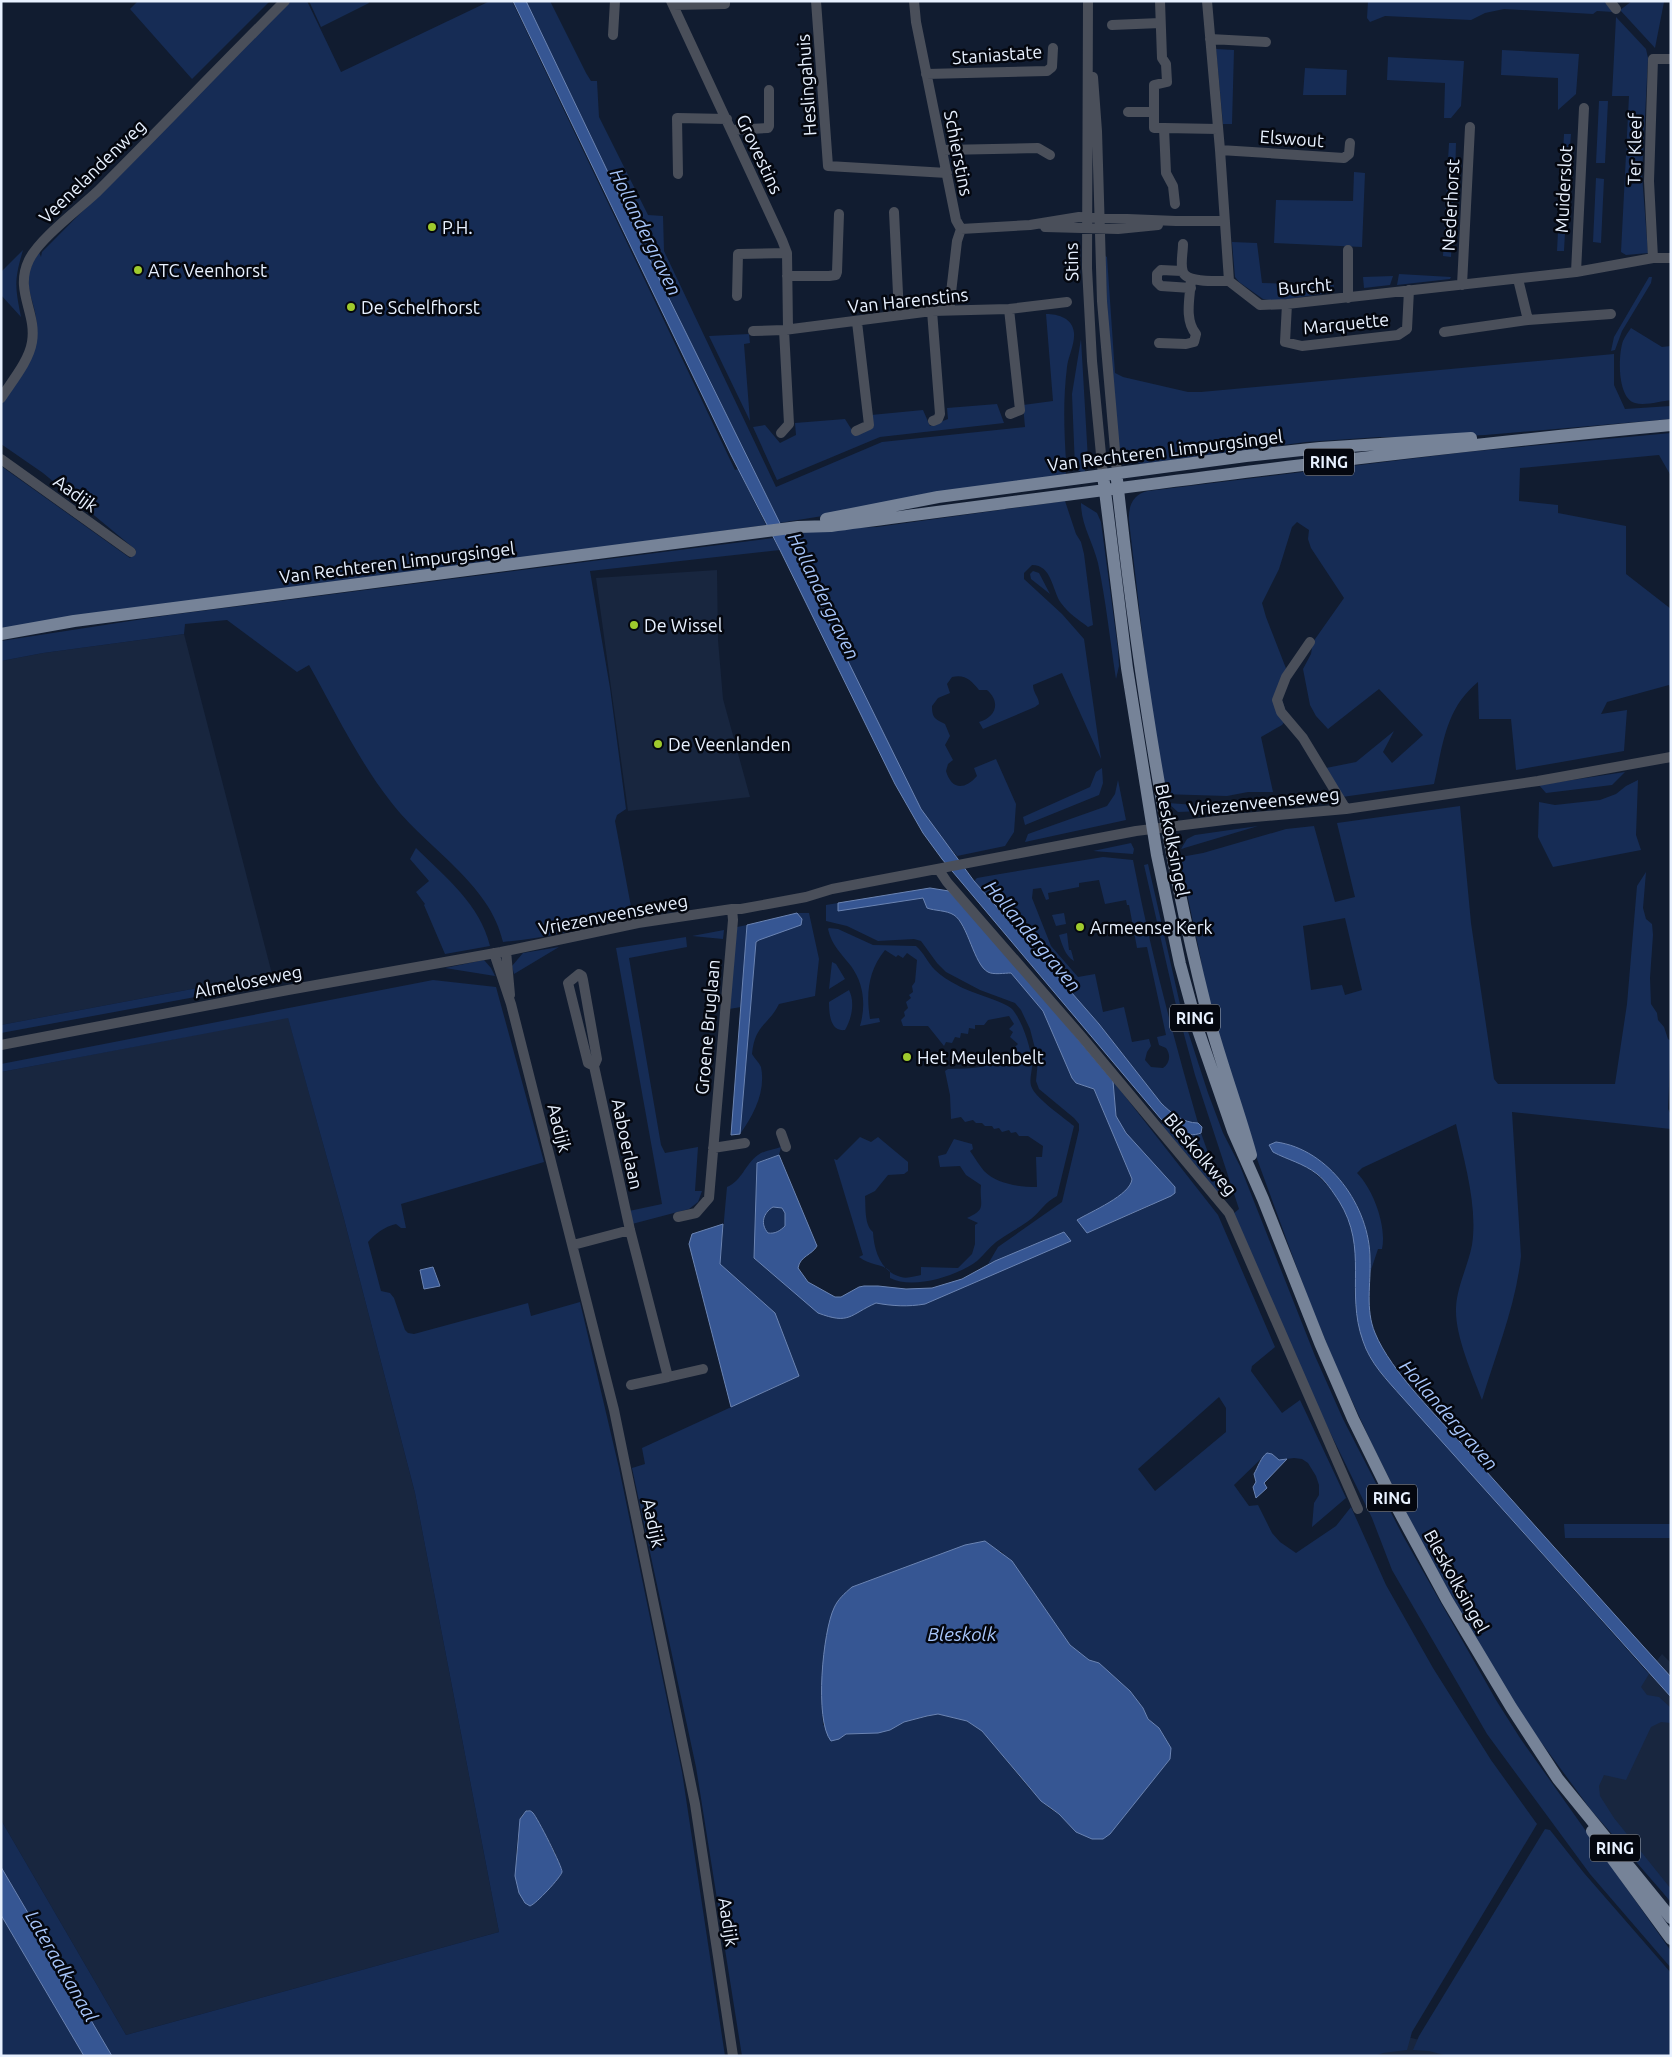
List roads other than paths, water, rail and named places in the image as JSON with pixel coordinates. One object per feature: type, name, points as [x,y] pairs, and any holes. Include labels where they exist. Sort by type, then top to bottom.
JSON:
[{"type":"main road","name":"Van Rechteren Limpurgsingel","points":[[1,634],[74,621],[792,528],[822,527],[1339,460],[1498,444],[1540,437],[1671,425]]},
{"type":"main road","name":"Van Rechteren Limpurgsingel","points":[[792,528],[811,522],[938,497],[1320,448],[1490,437],[1540,437]]},
{"type":"main road","name":"Bleskolksingel","points":[[1116,473],[1140,668],[1166,828],[1205,1005],[1263,1199]]},
{"type":"main road","name":"Bleskolksingel","points":[[1102,475],[1127,668],[1152,829],[1180,964],[1198,1030],[1233,1131],[1263,1199],[1320,1343],[1394,1502],[1475,1650],[1558,1779],[1671,1918]]},
{"type":"main road","name":"RING","points":[[1558,1779],[1598,1839],[1671,1939]]},
{"type":"street","name":"Veenelandenweg","points":[[1,398],[27,356],[32,343],[31,317],[25,301],[23,281],[28,261],[35,250],[96,192],[285,1]]},
{"type":"street","points":[[614,35],[615,1]]},
{"type":"street","points":[[672,3],[725,4],[725,1]]},
{"type":"street","name":"Heslingahuis","points":[[816,1],[828,166],[947,173]]},
{"type":"street","name":"Schierstins","points":[[914,1],[916,22],[956,220],[961,229]]},
{"type":"street","name":"Stins","points":[[1088,1],[1087,268],[1092,361],[1102,475]]},
{"type":"street","points":[[1160,1],[1162,58],[1166,64],[1167,82],[1154,85],[1154,128],[1218,129]]},
{"type":"street","points":[[1182,271],[1161,270],[1158,274],[1157,282],[1161,286],[1229,281],[1207,1]]},
{"type":"street","name":"Grovestins","points":[[672,3],[787,253],[786,329],[789,424],[782,433]]},
{"type":"street","points":[[1112,24],[1160,24]]},
{"type":"street","points":[[1210,39],[1266,42]]},
{"type":"street","name":"Staniastate","points":[[926,74],[1047,70],[1052,67],[1053,48]]},
{"type":"street","name":"Stins","points":[[1089,49],[1096,122],[1098,229],[1104,339],[1116,473]]},
{"type":"street","name":"Ter Kleef","points":[[1654,258],[1649,181],[1653,59],[1671,59]]},
{"type":"street","points":[[731,130],[768,128],[770,126],[769,90]]},
{"type":"street","name":"Muiderslot","points":[[1576,272],[1584,108]]},
{"type":"street","points":[[1128,112],[1154,112]]},
{"type":"street","points":[[678,174],[677,118],[727,119]]},
{"type":"street","name":"Nederhorst","points":[[1462,285],[1470,127]]},
{"type":"street","points":[[1164,128],[1166,173],[1173,186],[1175,204]]},
{"type":"street","name":"Elswout","points":[[1220,150],[1344,158],[1349,154],[1350,143]]},
{"type":"street","points":[[943,150],[1038,148],[1050,155]]},
{"type":"street","points":[[894,212],[899,314]]},
{"type":"street","points":[[787,276],[836,275],[839,214]]},
{"type":"street","points":[[1030,225],[1087,217],[1225,221]]},
{"type":"street","points":[[948,310],[957,241],[961,229],[1030,225],[1098,229],[1140,228],[1176,221]]},
{"type":"street","points":[[1159,343],[1186,344],[1194,342],[1196,334],[1190,327],[1191,284],[1182,271],[1183,244]]},
{"type":"street","points":[[1348,250],[1348,298]]},
{"type":"street","points":[[737,296],[738,254],[787,253]]},
{"type":"street","name":"Burcht","points":[[1229,281],[1260,305],[1287,304],[1518,279],[1576,272],[1654,258],[1671,258]]},
{"type":"street","points":[[1518,279],[1528,320]]},
{"type":"street","name":"Marquette","points":[[1287,304],[1285,342],[1302,346],[1398,335],[1408,329],[1409,290]]},
{"type":"street","name":"Van Harenstins","points":[[753,331],[857,322],[899,314],[948,310],[1009,309],[1067,302]]},
{"type":"street","points":[[1009,309],[1020,410],[1010,414]]},
{"type":"street","points":[[932,311],[940,414],[938,419],[934,421]]},
{"type":"street","points":[[1444,332],[1528,320],[1611,314]]},
{"type":"street","points":[[856,431],[869,425],[857,322]]},
{"type":"street","name":"Aadijk","points":[[1,459],[131,552]]},
{"type":"street","points":[[1310,642],[1286,677],[1277,700],[1281,712],[1303,738],[1346,809]]},
{"type":"street","name":"Vriezenveenseweg","points":[[500,952],[638,923],[741,909],[806,897],[832,889],[944,869],[1078,841],[1232,819],[1346,809],[1538,781],[1671,757]]},
{"type":"street","name":"Bleskolkweg","points":[[944,869],[947,882],[1082,1037],[1229,1213],[1358,1509]]},
{"type":"street","name":"Groene Bruglaan","points":[[678,1217],[696,1213],[709,1198],[733,920],[732,909]]},
{"type":"street","name":"Aadijk","points":[[500,952],[511,1004],[614,1410],[693,1794],[733,2056]]},
{"type":"street","name":"Almeloseweg","points":[[1,1045],[500,952]]},
{"type":"street","name":"Aaboerlaan","points":[[594,1066],[588,1063],[568,983],[579,974],[583,980],[597,1060],[594,1066],[630,1230],[668,1377]]},
{"type":"street","points":[[781,1133],[786,1147]]},
{"type":"street","points":[[713,1148],[744,1143]]},
{"type":"street","points":[[573,1246],[630,1230]]},
{"type":"street","points":[[631,1385],[703,1369]]},
{"type":"water","points":[[513,1],[526,1],[649,258],[921,809],[974,881],[1099,1024],[1161,1103],[1182,1119],[1198,1123],[1202,1127],[1201,1133],[1184,1134],[1161,1119],[942,859],[923,833],[895,784],[731,455]]},
{"type":"water","points":[[930,888],[949,891],[1027,978],[1113,1081],[1116,1116],[1126,1133],[1175,1187],[1175,1193],[1087,1233],[1077,1220],[1118,1197],[1130,1185],[1132,1179],[1094,1089],[1076,1083],[1072,1078],[1043,1011],[1011,973],[993,973],[983,968],[959,920],[951,913],[927,908],[923,898],[838,911],[838,903]]},
{"type":"water","points":[[797,913],[802,919],[801,925],[756,942],[740,1134],[731,1135],[747,925]]},
{"type":"water","points":[[1276,1142],[1295,1147],[1313,1156],[1329,1168],[1354,1201],[1363,1220],[1368,1239],[1370,1259],[1369,1306],[1372,1324],[1382,1348],[1392,1363],[1431,1410],[1671,1677],[1671,1697],[1374,1364],[1366,1349],[1358,1323],[1355,1253],[1348,1219],[1339,1201],[1320,1177],[1312,1170],[1273,1152],[1269,1145]]},
{"type":"water","points":[[779,1155],[817,1246],[801,1261],[798,1268],[808,1282],[835,1297],[841,1297],[864,1286],[906,1289],[932,1288],[962,1279],[995,1261],[1064,1232],[1071,1241],[925,1304],[900,1306],[876,1303],[849,1317],[829,1317],[818,1313],[754,1258],[757,1163]],"holes":[[[773,1207],[782,1208],[785,1213],[785,1226],[777,1232],[768,1233],[763,1222],[765,1215]]]},
{"type":"water","points":[[723,1224],[720,1264],[775,1313],[799,1376],[731,1407],[689,1244],[692,1234]]},
{"type":"water","points":[[433,1267],[440,1286],[424,1289],[420,1270]]},
{"type":"water","points":[[1267,1453],[1272,1454],[1279,1460],[1287,1459],[1264,1483],[1267,1488],[1256,1498],[1253,1487],[1256,1482],[1254,1474]]},
{"type":"water","name":"Bleskolk","points":[[985,1541],[1012,1561],[1070,1645],[1089,1660],[1099,1663],[1130,1691],[1143,1708],[1148,1719],[1159,1728],[1171,1748],[1170,1759],[1110,1834],[1103,1839],[1092,1839],[1076,1832],[1059,1814],[1041,1801],[982,1731],[967,1721],[938,1714],[904,1722],[890,1730],[878,1733],[846,1734],[839,1739],[831,1741],[826,1730],[823,1715],[822,1675],[826,1636],[830,1619],[839,1599],[852,1587],[965,1545]]},
{"type":"water","points":[[526,1811],[531,1811],[544,1832],[562,1872],[548,1890],[530,1906],[525,1903],[519,1893],[515,1876],[520,1819]]},
{"type":"water","points":[[1,1867],[112,2056],[84,2056],[1,1915]]},
{"type":"place","name":"P.H.","points":[[432,227]]},
{"type":"place","name":"ATC Veenhorst","points":[[138,270]]},
{"type":"place","name":"De Schelfhorst","points":[[351,307]]},
{"type":"place","name":"De Wissel","points":[[634,625]]},
{"type":"place","name":"De Veenlanden","points":[[658,744]]},
{"type":"place","name":"Armeense Kerk","points":[[1080,927]]},
{"type":"place","name":"Het Meulenbelt","points":[[907,1057]]},
{"type":"water label","name":"Hollandergraven","points":[[646,232]]},
{"type":"water label","name":"Hollandergraven","points":[[824,596]]},
{"type":"water label","name":"Hollandergraven","points":[[1033,936]]},
{"type":"water label","name":"Hollandergraven","points":[[1449,1415]]},
{"type":"water label","name":"Lateraalkanaal","points":[[62,1966]]}]
